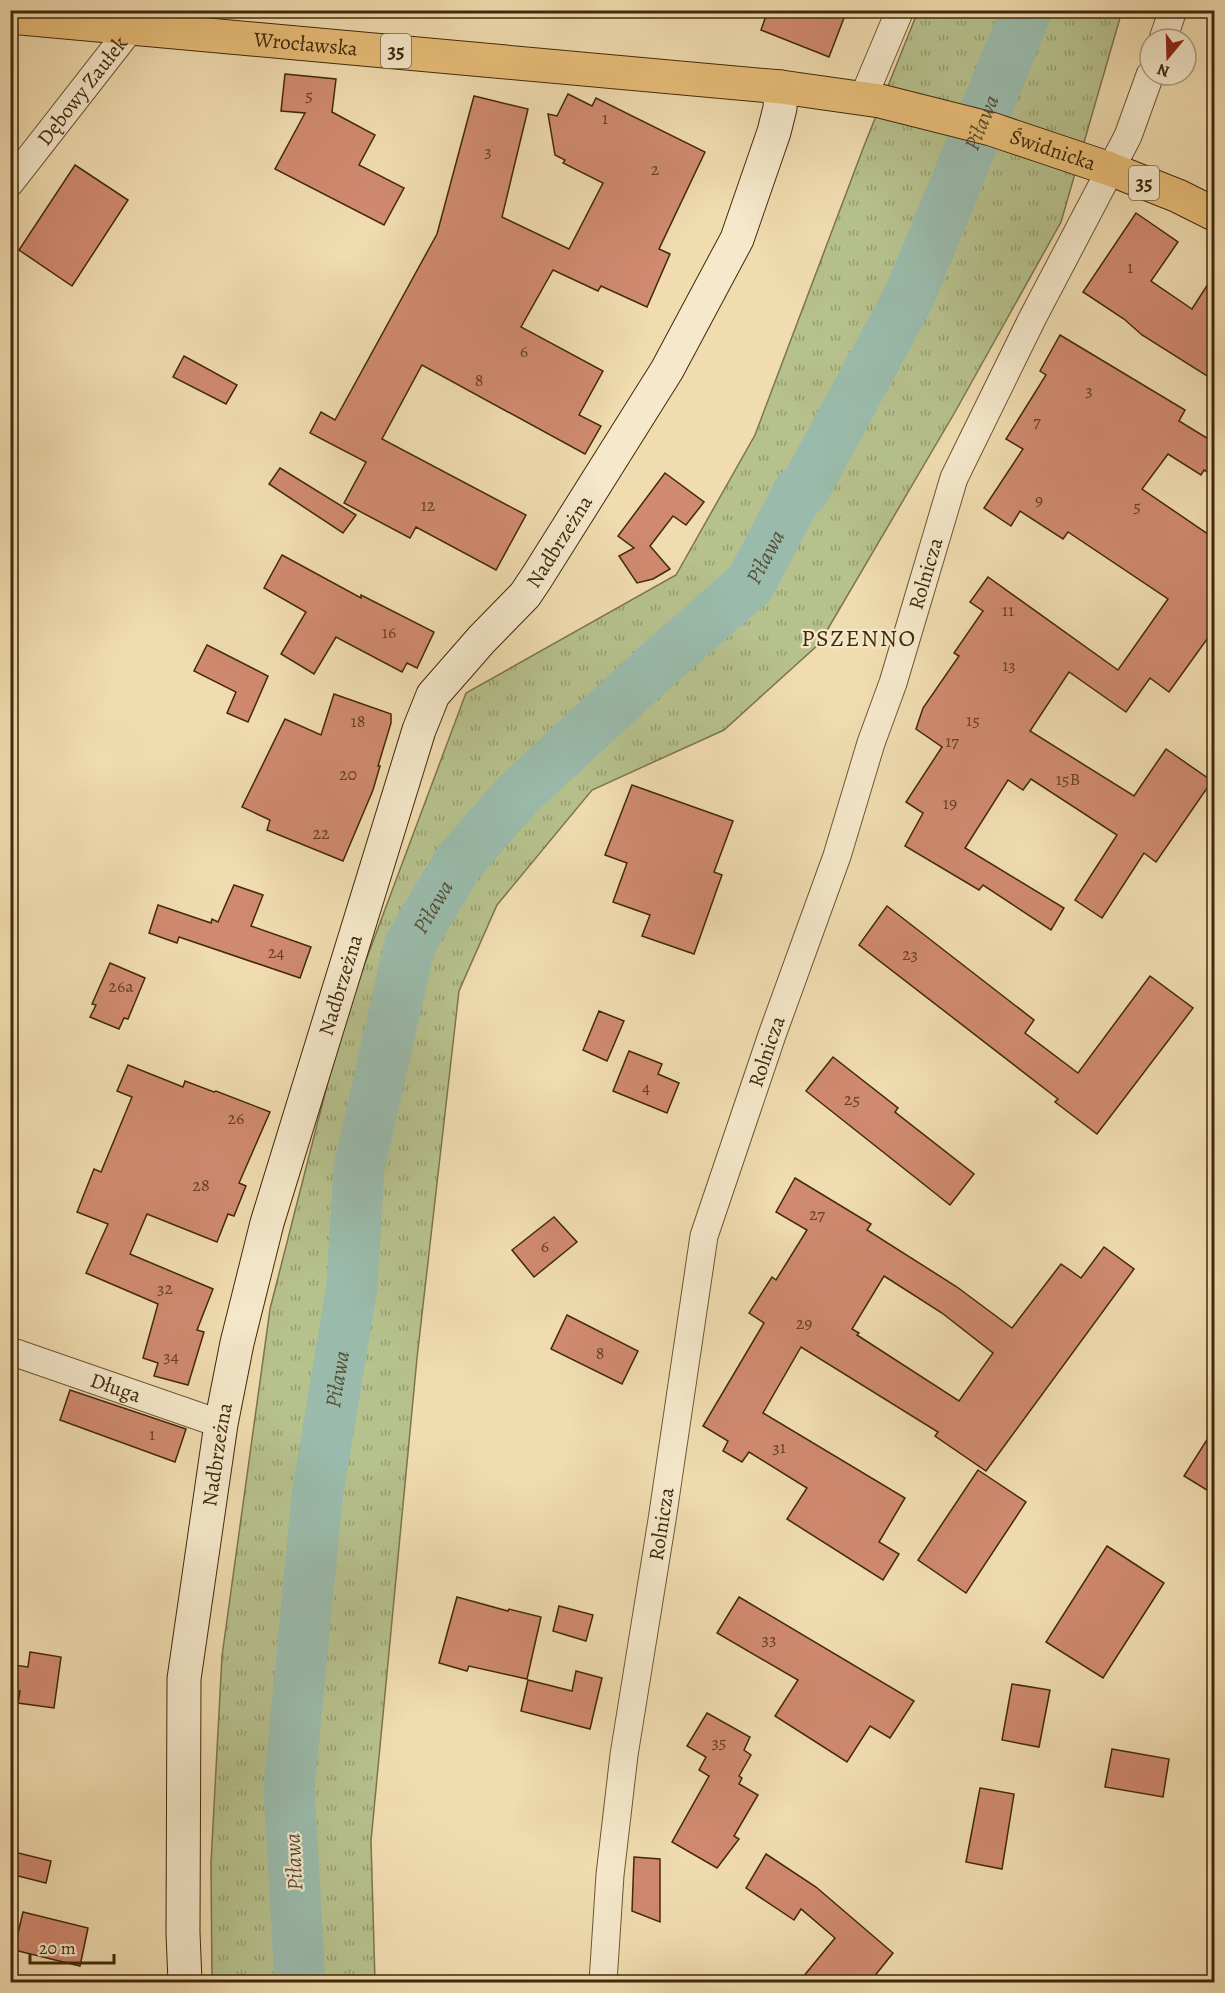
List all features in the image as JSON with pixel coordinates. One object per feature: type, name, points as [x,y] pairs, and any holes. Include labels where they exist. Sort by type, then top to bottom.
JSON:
[{"type":"main road","name":"Wrocławska","points":[[10,17],[131,19],[781,87]]},
{"type":"main road","name":"Świdnicka","points":[[781,87],[871,100],[991,129],[1110,169],[1178,196],[1215,214]]},
{"type":"street","points":[[871,100],[900,10]]},
{"type":"street","points":[[1167,27],[1173,10]]},
{"type":"street","name":"Dębowy Zaułek","points":[[10,183],[131,19]]},
{"type":"street","name":"Nadbrzeżna","points":[[185,1983],[183,1933],[184,1679],[221,1424],[237,1343],[267,1223],[416,740],[433,695],[482,639],[525,595],[667,370],[737,239],[774,132],[780,108],[781,87]]},
{"type":"street","name":"Rolnicza","points":[[603,1983],[610,1875],[624,1755],[704,1236],[772,1035],[837,856],[871,743],[893,683],[954,478],[1035,314],[1128,136],[1146,87]]},
{"type":"street","name":"Długa","points":[[10,1351],[221,1424]]},
{"type":"green space","points":[[918,11],[1122,11],[1061,222],[955,412],[819,644],[724,730],[592,790],[497,905],[459,991],[417,1358],[371,1841],[375,1982],[212,1982],[211,1863],[222,1656],[270,1309],[344,1019],[466,693],[676,575],[755,435],[864,146]]},
{"type":"building","points":[[768,10],[847,10],[829,57],[761,30]]},
{"type":"building","points":[[285,74],[336,79],[332,112],[375,135],[359,165],[404,188],[384,225],[275,169],[305,113],[281,111]]},
{"type":"building","points":[[568,94],[592,106],[596,98],[705,152],[659,249],[670,254],[647,307],[601,286],[598,291],[553,270],[521,327],[603,371],[579,415],[601,426],[585,454],[422,365],[382,439],[526,515],[496,570],[416,527],[410,538],[344,503],[366,462],[310,433],[321,412],[335,420],[437,234],[474,96],[528,109],[502,217],[569,249],[603,183],[563,163],[565,160],[555,155],[548,114],[557,116]]},
{"type":"building","points":[[75,165],[128,200],[72,286],[19,250]]},
{"type":"building","points":[[1136,213],[1178,242],[1151,281],[1192,309],[1215,273],[1215,381],[1142,335],[1124,319],[1083,292]]},
{"type":"building","points":[[1060,335],[1185,410],[1179,421],[1215,443],[1215,476],[1204,470],[1201,475],[1168,454],[1142,489],[1215,539],[1215,628],[1169,692],[1150,678],[1126,712],[1069,672],[1030,731],[1134,796],[1166,749],[1212,781],[1156,862],[1144,853],[1102,918],[1075,900],[1117,835],[1031,779],[1023,790],[1008,780],[965,848],[1064,908],[1051,930],[983,885],[979,890],[905,846],[923,813],[906,802],[942,747],[916,729],[923,708],[959,656],[954,653],[983,611],[970,602],[988,577],[1118,670],[1168,599],[1068,532],[1063,539],[1020,511],[1011,526],[984,508],[1023,449],[1006,439],[1046,375],[1040,371]]},
{"type":"building","points":[[184,356],[237,385],[226,404],[173,377]]},
{"type":"building","points":[[280,468],[356,515],[343,533],[269,484]]},
{"type":"building","points":[[665,473],[704,502],[686,525],[673,516],[650,546],[670,569],[653,579],[637,583],[619,556],[634,548],[618,536]]},
{"type":"building","points":[[282,555],[361,598],[361,595],[434,632],[417,668],[407,663],[402,672],[336,637],[314,674],[281,654],[306,612],[264,588]]},
{"type":"building","points":[[207,645],[268,676],[248,722],[227,713],[236,692],[194,671]]},
{"type":"building","points":[[334,694],[391,714],[391,723],[373,790],[343,861],[267,830],[270,820],[242,807],[285,719],[321,735]]},
{"type":"building","points":[[632,785],[733,821],[714,872],[722,875],[694,954],[642,936],[650,915],[613,902],[627,863],[605,855]]},
{"type":"building","points":[[234,885],[263,895],[251,926],[311,947],[300,978],[179,937],[177,943],[149,933],[158,905],[211,923],[212,919],[218,922]]},
{"type":"building","points":[[887,906],[1034,1020],[1025,1033],[1078,1073],[1150,976],[1193,1008],[1097,1134],[1055,1102],[1058,1099],[859,945]]},
{"type":"building","points":[[110,963],[145,978],[128,1019],[124,1018],[119,1029],[90,1017],[96,1005],[92,1004]]},
{"type":"building","points":[[599,1011],[624,1021],[607,1061],[583,1050]]},
{"type":"building","points":[[629,1051],[662,1064],[658,1074],[679,1083],[667,1113],[613,1091]]},
{"type":"building","points":[[833,1057],[898,1108],[895,1112],[974,1174],[950,1205],[806,1091]]},
{"type":"building","points":[[128,1065],[183,1087],[185,1081],[270,1112],[239,1183],[246,1186],[234,1216],[228,1214],[217,1242],[147,1214],[130,1254],[213,1289],[197,1330],[204,1332],[188,1385],[154,1376],[158,1363],[143,1358],[158,1304],[86,1273],[108,1224],[77,1212],[94,1169],[101,1172],[132,1097],[117,1091]]},
{"type":"building","points":[[795,1178],[871,1224],[867,1230],[957,1287],[1012,1328],[1061,1264],[1081,1278],[1104,1247],[1134,1269],[986,1471],[935,1436],[938,1432],[801,1347],[763,1413],[905,1498],[879,1542],[899,1554],[883,1580],[787,1519],[807,1488],[749,1452],[742,1462],[723,1451],[728,1441],[703,1426],[764,1323],[749,1313],[772,1277],[776,1280],[807,1230],[776,1212]],"holes":[[[884,1276],[942,1313],[993,1353],[959,1401],[857,1335],[859,1333],[852,1329]]]},
{"type":"building","points":[[554,1217],[577,1242],[534,1277],[512,1250]]},
{"type":"building","points":[[567,1315],[638,1351],[622,1384],[551,1349]]},
{"type":"building","points":[[70,1390],[186,1429],[175,1462],[60,1420]]},
{"type":"building","points":[[1215,1427],[1215,1495],[1184,1476]]},
{"type":"building","points":[[978,1470],[1026,1502],[966,1593],[918,1560]]},
{"type":"building","points":[[1107,1546],[1164,1583],[1103,1678],[1046,1642]]},
{"type":"building","points":[[457,1597],[508,1611],[509,1609],[541,1617],[527,1679],[469,1666],[467,1671],[439,1663]]},
{"type":"building","points":[[739,1597],[914,1701],[890,1738],[870,1726],[847,1762],[775,1716],[798,1680],[717,1633]]},
{"type":"building","points":[[559,1606],[593,1615],[586,1641],[553,1631]]},
{"type":"building","points":[[30,1652],[61,1657],[54,1708],[18,1703],[20,1691],[11,1689],[14,1665],[28,1667]]},
{"type":"building","points":[[576,1671],[602,1678],[590,1729],[521,1711],[528,1680],[572,1691]]},
{"type":"building","points":[[1012,1684],[1050,1690],[1039,1747],[1002,1740]]},
{"type":"building","points":[[707,1713],[750,1737],[744,1750],[751,1755],[739,1776],[742,1778],[739,1784],[758,1795],[734,1836],[739,1839],[717,1868],[672,1842],[709,1776],[699,1770],[706,1757],[687,1746]]},
{"type":"building","points":[[1112,1749],[1169,1759],[1163,1797],[1105,1787]]},
{"type":"building","points":[[980,1788],[1014,1794],[1002,1869],[966,1862]]},
{"type":"building","points":[[10,1851],[51,1861],[46,1883],[10,1874]]},
{"type":"building","points":[[766,1854],[816,1887],[893,1953],[869,1983],[798,1983],[835,1938],[801,1909],[794,1920],[746,1888]]},
{"type":"building","points":[[634,1857],[660,1859],[660,1922],[632,1911]]},
{"type":"building","points":[[23,1912],[88,1928],[80,1966],[14,1950]]},
{"type":"waterway","name":"Piława","points":[[300,1982],[289,1789],[317,1497],[352,1286],[359,1168],[410,944],[458,863],[518,794],[662,661],[750,584],[799,491],[803,492],[909,297],[1027,10]]},
{"type":"district","name":"PSZENNO","points":[[859,638]]}]
